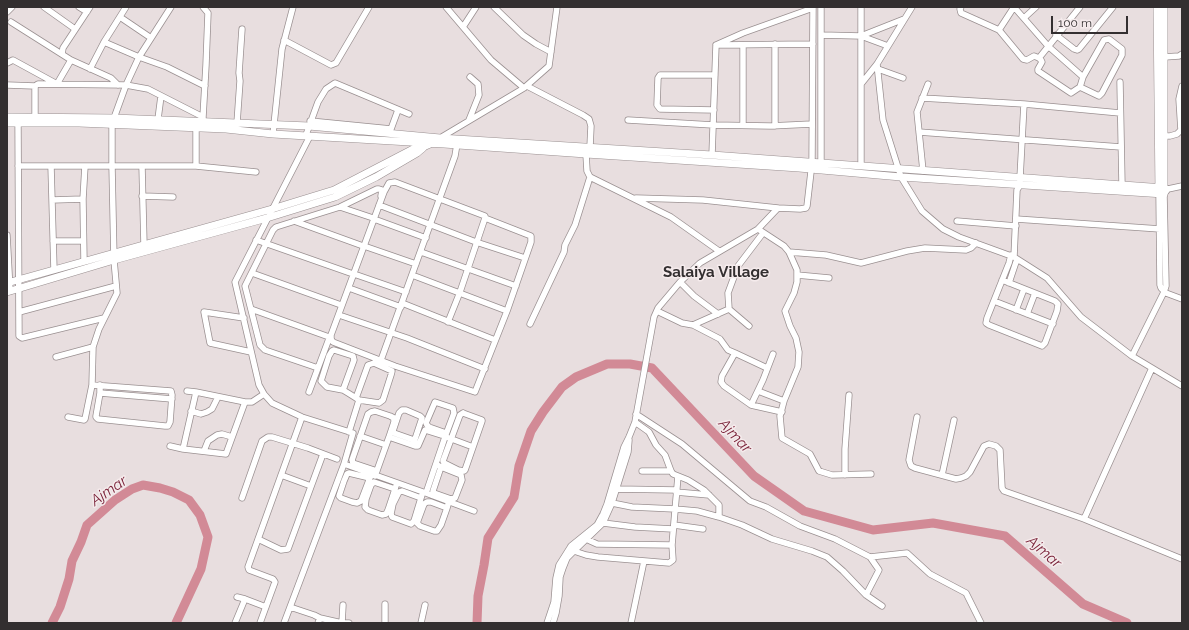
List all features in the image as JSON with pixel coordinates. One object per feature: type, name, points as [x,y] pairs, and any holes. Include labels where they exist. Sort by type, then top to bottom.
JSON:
[{"type":"street","points":[[7,12],[12,7]]},
{"type":"street","points":[[44,7],[75,29]]},
{"type":"street","points":[[62,54],[63,48],[88,10],[79,7]]},
{"type":"street","points":[[90,68],[126,7]]},
{"type":"street","points":[[68,417],[85,419],[92,385],[93,347],[104,318],[116,293],[112,166],[113,121],[126,85],[139,57],[171,7]]},
{"type":"street","points":[[203,7],[208,13],[203,119]]},
{"type":"street","points":[[273,134],[282,49],[293,7]]},
{"type":"street","points":[[284,40],[331,65],[336,63],[369,7]]},
{"type":"street","points":[[446,7],[451,10],[463,27],[491,60],[525,87],[589,119],[591,126],[590,147]]},
{"type":"street","points":[[463,27],[476,7]]},
{"type":"street","points":[[494,7],[523,35],[551,52]]},
{"type":"street","points":[[7,235],[8,291],[114,257],[144,245],[336,190],[413,149],[423,147],[431,143],[525,87],[549,66],[557,7]]},
{"type":"street","points":[[821,7],[821,166]]},
{"type":"street","points":[[861,7],[861,166]]},
{"type":"street","points":[[861,84],[877,66],[912,7]]},
{"type":"street","points":[[961,7],[961,13],[999,30],[1023,59],[1027,60],[1034,56],[1039,58],[1042,62],[1038,71],[1069,93],[1073,93],[1080,87],[1083,77],[1104,40],[1109,39],[1122,49],[1122,55],[1099,96],[1080,87]]},
{"type":"street","points":[[999,30],[1014,7],[1048,46],[1083,77]]},
{"type":"street","points":[[1024,18],[1036,7]]},
{"type":"street","points":[[1039,58],[1080,7]]},
{"type":"street","points":[[1132,356],[1164,292],[1166,283],[1161,57],[1157,7]]},
{"type":"street","points":[[1161,57],[1164,7]]},
{"type":"street","points":[[633,198],[703,200],[778,208],[806,208],[812,166],[813,8],[743,32],[716,45]]},
{"type":"street","points":[[1056,35],[1077,50],[1081,47],[1110,8]]},
{"type":"street","points":[[120,17],[152,38]]},
{"type":"street","points":[[861,36],[904,19]]},
{"type":"street","points":[[10,22],[71,60],[111,78],[118,85]]},
{"type":"street","points":[[237,123],[242,29]]},
{"type":"street","points":[[821,35],[861,36],[888,46]]},
{"type":"street","points":[[104,42],[167,67],[205,86]]},
{"type":"street","points":[[775,44],[775,126]]},
{"type":"street","points":[[716,45],[812,44]]},
{"type":"street","points":[[712,155],[716,45]]},
{"type":"street","points":[[742,125],[743,45]]},
{"type":"street","points":[[1161,57],[1179,56],[1182,54]]},
{"type":"street","points":[[7,63],[13,60],[57,84]]},
{"type":"street","points":[[57,84],[71,60]]},
{"type":"street","points":[[877,66],[903,78]]},
{"type":"street","points":[[877,66],[883,120],[898,169],[901,177],[922,211],[943,229],[959,237],[1014,257],[1047,278],[1080,317],[1132,356],[1182,386]]},
{"type":"street","points":[[714,110],[660,108],[657,105],[658,78],[660,75],[715,75]]},
{"type":"street","points":[[469,120],[479,95],[478,84],[470,77]]},
{"type":"street","points":[[1120,82],[1122,185]]},
{"type":"street","points":[[284,623],[344,464],[353,433],[302,417],[272,403],[264,394],[259,385],[235,282],[308,136],[310,123],[318,102],[326,89],[335,83],[409,114]]},
{"type":"street","points":[[923,171],[917,112],[928,84]]},
{"type":"street","points":[[7,85],[126,85],[148,89],[203,119]]},
{"type":"street","points":[[35,86],[35,117]]},
{"type":"street","points":[[1162,136],[1177,134],[1181,129],[1179,99],[1182,86]]},
{"type":"street","points":[[158,119],[161,96]]},
{"type":"street","points":[[922,98],[1024,104],[1120,113]]},
{"type":"street","points":[[1009,283],[1014,257],[1017,190],[1020,181],[1024,104]]},
{"type":"street","points":[[7,117],[18,120],[79,123],[158,119],[203,119],[237,123],[310,123],[391,129],[398,110]]},
{"type":"street","points":[[7,123],[35,117],[113,121],[273,134],[457,144],[586,154],[598,151],[712,155],[812,166]]},
{"type":"street","points":[[18,120],[19,336],[22,338],[104,318]]},
{"type":"street","points":[[628,120],[713,125],[775,126],[812,124]]},
{"type":"street","points":[[310,123],[440,138],[590,147],[598,151],[812,166],[861,166],[1020,181],[1163,191],[1182,186]]},
{"type":"street","points":[[196,128],[196,166]]},
{"type":"street","points":[[919,132],[1121,147]]},
{"type":"street","points":[[381,360],[455,156],[457,144]]},
{"type":"street","points":[[8,282],[267,218],[335,197],[376,177],[417,153],[423,147]]},
{"type":"street","points":[[586,154],[587,171],[590,177],[671,217],[719,251]]},
{"type":"street","points":[[18,166],[196,166],[256,172]]},
{"type":"street","points":[[51,166],[54,270]]},
{"type":"street","points":[[84,262],[83,199],[85,166]]},
{"type":"street","points":[[142,166],[144,245]]},
{"type":"street","points":[[821,166],[901,177],[1122,185],[1163,191]]},
{"type":"street","points":[[530,324],[564,252],[565,246],[575,225],[590,177]]},
{"type":"street","points":[[309,392],[341,305],[379,205],[389,182],[395,182],[439,198],[486,216],[485,218],[531,236],[531,242],[516,286],[475,392],[333,342],[331,335],[353,274]]},
{"type":"street","points":[[318,368],[265,350],[260,345],[245,286],[276,226],[340,207],[377,189],[380,189],[382,190],[382,193],[374,219]]},
{"type":"street","points":[[1163,191],[1160,229],[1160,285],[1167,294],[1182,299]]},
{"type":"street","points":[[142,196],[173,197]]},
{"type":"street","points":[[52,200],[83,199]]},
{"type":"street","points":[[379,205],[476,242],[525,258]]},
{"type":"street","points":[[340,207],[426,238]]},
{"type":"street","points":[[551,622],[559,596],[560,577],[563,568],[572,549],[597,525],[603,514],[624,447],[635,422],[655,314],[662,302],[700,263],[758,229],[778,208]]},
{"type":"street","points":[[448,322],[460,292],[485,218]]},
{"type":"street","points":[[294,221],[416,264]]},
{"type":"street","points":[[957,221],[1016,222],[1160,229]]},
{"type":"street","points":[[758,229],[784,246],[789,252],[797,270],[797,282],[794,293],[785,311],[796,338],[799,352],[798,367],[784,401],[780,416],[782,438],[810,454],[819,471],[832,475],[871,474]]},
{"type":"street","points":[[749,326],[729,309],[728,293],[738,266],[763,233]]},
{"type":"street","points":[[256,240],[406,292]]},
{"type":"street","points":[[53,241],[83,241]]},
{"type":"street","points":[[789,252],[826,255],[862,263],[907,251],[925,248],[966,250],[971,248],[976,243]]},
{"type":"street","points":[[421,252],[467,270],[516,286]]},
{"type":"street","points":[[1002,280],[1055,301],[1058,304],[1058,311],[1045,343],[1042,346],[986,323],[1002,280],[1014,257]]},
{"type":"street","points":[[252,273],[341,305]]},
{"type":"street","points":[[797,274],[829,278]]},
{"type":"street","points":[[412,275],[507,311]]},
{"type":"street","points":[[680,282],[694,296],[718,314]]},
{"type":"street","points":[[19,312],[116,286]]},
{"type":"street","points":[[349,288],[401,305],[495,340]]},
{"type":"street","points":[[1016,310],[1024,289]]},
{"type":"street","points":[[1026,314],[1035,294]]},
{"type":"street","points":[[994,301],[1052,324]]},
{"type":"street","points":[[251,308],[330,337]]},
{"type":"street","points":[[693,324],[729,309]]},
{"type":"street","points":[[244,318],[204,312],[210,343],[251,352]]},
{"type":"street","points":[[655,314],[682,323],[693,324],[720,339],[728,350],[767,368]]},
{"type":"street","points":[[339,315],[485,369]]},
{"type":"street","points":[[56,356],[93,347]]},
{"type":"street","points":[[343,390],[354,360],[353,356],[334,350],[329,356],[321,381],[327,387],[343,390],[358,399],[379,403],[383,400],[392,376],[392,371],[374,363],[368,365],[358,399],[349,432]]},
{"type":"street","points":[[735,353],[722,376],[721,382],[724,386],[751,405],[782,412]]},
{"type":"street","points":[[751,405],[773,354]]},
{"type":"street","points":[[1084,520],[1152,368]]},
{"type":"street","points":[[92,385],[100,385],[171,391],[172,399],[170,422],[168,426],[96,418],[100,385]]},
{"type":"street","points":[[187,391],[245,402],[252,402],[264,394]]},
{"type":"street","points":[[758,391],[784,401]]},
{"type":"street","points":[[183,449],[196,392]]},
{"type":"street","points":[[100,393],[172,399]]},
{"type":"street","points":[[845,474],[845,449],[849,395]]},
{"type":"street","points":[[191,411],[201,414],[207,412],[212,409],[218,397]]},
{"type":"street","points":[[170,446],[226,454],[245,402]]},
{"type":"street","points":[[438,465],[461,475],[462,480],[455,498],[451,499],[434,493],[433,491],[438,465],[447,436],[454,410],[453,408],[435,402],[426,423],[427,425],[447,436],[474,447]]},
{"type":"street","points":[[414,443],[422,418],[406,410],[402,410],[399,413],[393,431],[394,433],[418,446],[425,430],[447,436]]},
{"type":"street","points":[[373,475],[347,474],[339,496],[352,502],[361,501],[373,475],[386,445],[394,418],[375,411],[368,414],[352,458],[353,463],[373,475]]},
{"type":"street","points":[[463,413],[482,420],[466,470],[458,470],[444,463],[443,461],[447,436],[460,415],[463,413]]},
{"type":"street","points":[[90,414],[96,415]]},
{"type":"street","points":[[636,414],[682,444],[750,501],[766,507],[800,526],[834,539],[870,557],[879,570],[866,595]]},
{"type":"street","points":[[260,623],[274,582],[273,579],[249,570],[248,567],[302,417]]},
{"type":"street","points":[[917,417],[910,463],[911,466],[956,479],[962,478],[970,472],[984,446],[990,444],[996,446],[1000,450],[1002,488],[1004,491],[1084,520],[1182,559]]},
{"type":"street","points":[[942,475],[954,420]]},
{"type":"street","points":[[635,422],[649,432],[656,445],[664,455],[673,474],[688,480],[704,490],[720,505],[719,517]]},
{"type":"street","points":[[204,451],[208,441],[217,435],[222,434],[232,437]]},
{"type":"street","points":[[360,436],[386,445]]},
{"type":"street","points":[[242,498],[262,441],[268,437],[308,448],[337,459]]},
{"type":"street","points":[[389,437],[414,443]]},
{"type":"street","points":[[572,549],[594,533],[603,523],[612,503],[628,452],[629,437]]},
{"type":"street","points":[[258,539],[282,550],[288,549],[323,454]]},
{"type":"street","points":[[344,464],[396,486]]},
{"type":"street","points":[[421,498],[399,492],[393,504],[391,514],[392,518],[411,524],[414,521],[421,498],[438,465]]},
{"type":"street","points":[[642,471],[671,471]]},
{"type":"street","points":[[281,475],[311,486]]},
{"type":"street","points":[[572,549],[586,555],[644,561],[672,562],[672,544],[678,476]]},
{"type":"street","points":[[396,486],[386,514],[382,515],[368,510],[365,507],[371,485],[374,482],[396,486],[425,492],[474,511]]},
{"type":"street","points":[[616,489],[677,491],[709,495]]},
{"type":"street","points":[[447,508],[431,502],[426,502],[417,523],[420,526],[438,531],[441,525],[447,508],[449,502]]},
{"type":"street","points":[[612,503],[632,507],[697,511],[742,525],[772,539],[827,557],[866,595],[882,606]]},
{"type":"street","points":[[603,523],[635,527],[674,527],[703,530]]},
{"type":"street","points":[[586,539],[597,544],[672,544]]},
{"type":"street","points":[[870,557],[907,553],[930,574],[966,593],[981,623]]},
{"type":"street","points":[[631,623],[644,561]]},
{"type":"street","points":[[237,597],[266,607]]},
{"type":"street","points":[[235,623],[245,599]]},
{"type":"street","points":[[385,604],[385,623]]},
{"type":"street","points":[[342,623],[343,605]]},
{"type":"street","points":[[421,623],[425,605]]},
{"type":"street","points":[[290,607],[314,615],[319,621],[349,623]]},
{"type":"waterway","name":"Ajmar","points":[[477,623],[478,596],[488,538],[514,497],[519,466],[531,431],[562,387],[576,377],[607,364],[630,364],[652,368],[754,476],[804,511],[873,530],[933,523],[1005,536],[1083,604],[1127,623]]},
{"type":"waterway","name":"Ajmar","points":[[52,623],[60,607],[69,579],[72,561],[87,525],[115,500],[132,489],[143,485],[173,492],[189,500],[200,515],[208,537],[201,569],[176,623]]},
{"type":"district","name":"Salaiya Village","points":[[716,272]]}]
